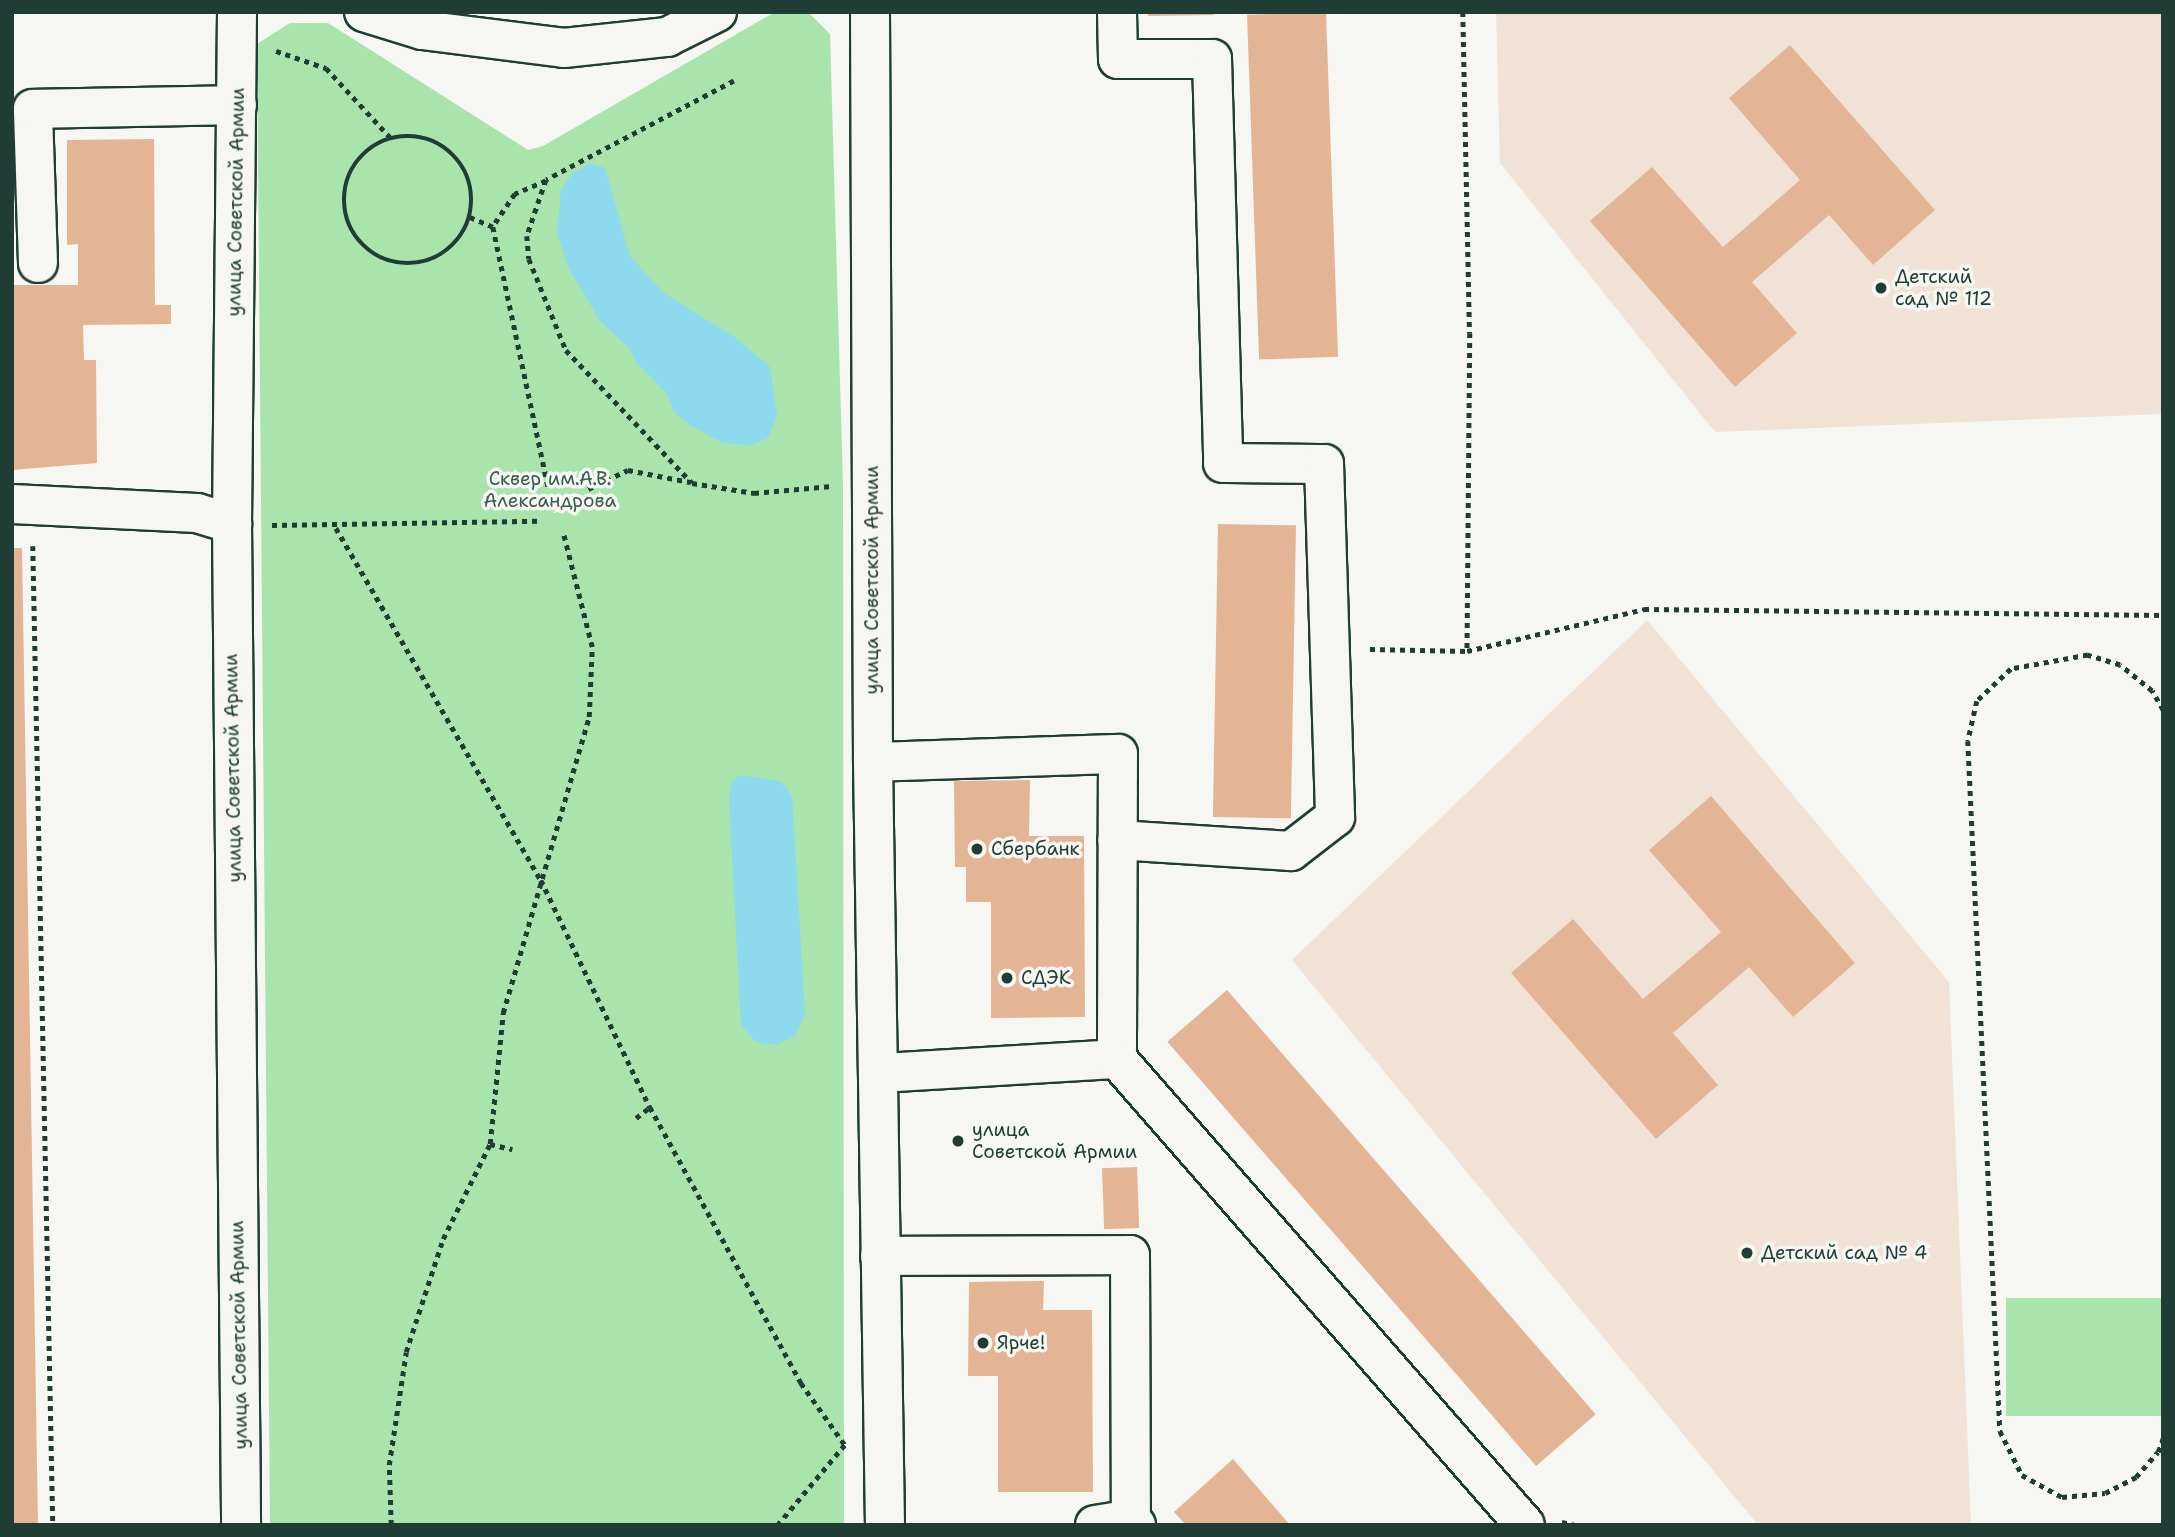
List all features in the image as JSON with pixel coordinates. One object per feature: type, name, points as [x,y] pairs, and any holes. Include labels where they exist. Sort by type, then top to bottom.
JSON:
[{"type":"main road","name":"улица Советской Армии","points":[[237,12],[232,524],[241,1525]]},
{"type":"main road","points":[[363,12],[422,30],[564,48],[667,37],[717,12]]},
{"type":"main road","name":"улица Советской Армии","points":[[870,12],[873,762],[881,1073],[880,1256],[886,1525]]},
{"type":"main road","points":[[1116,12],[1118,59],[1212,59],[1223,463],[1324,464],[1335,817],[1291,851],[1117,840]]},
{"type":"main road","points":[[38,263],[24,195],[33,109],[237,105]]},
{"type":"main road","points":[[22,504],[197,513],[232,524]]},
{"type":"main road","points":[[873,762],[1118,754],[1117,1059],[1525,1525]]},
{"type":"main road","points":[[881,1073],[1117,1059]]},
{"type":"main road","points":[[880,1256],[1130,1255],[1121,1523]]},
{"type":"path","points":[[1463,12],[1470,333],[1467,651]]},
{"type":"path","points":[[267,47],[326,68],[390,137]]},
{"type":"path","points":[[550,490],[493,227],[514,194],[547,180],[734,81]]},
{"type":"path","points":[[390,137],[425,137],[446,147],[462,164],[472,190],[470,217],[457,241],[436,258],[410,265],[385,261],[363,247],[349,227],[343,202],[347,178],[359,157],[390,137]]},
{"type":"path","points":[[547,180],[527,236],[529,259],[566,350],[692,483]]},
{"type":"path","points":[[470,217],[493,227]]},
{"type":"path","points":[[588,489],[628,470],[754,493],[842,485]]},
{"type":"path","points":[[22,504],[53,1525]]},
{"type":"path","points":[[232,524],[337,528],[541,521]]},
{"type":"path","points":[[337,528],[541,880],[650,1107],[801,1383],[845,1445],[778,1525]]},
{"type":"path","points":[[391,1525],[389,1465],[406,1352],[443,1239],[490,1144],[503,1013],[589,717],[592,647],[563,532]]},
{"type":"path","points":[[1329,648],[1467,651],[1644,609],[2163,615]]},
{"type":"path","points":[[2163,710],[2152,691],[2120,665],[2088,655],[2011,669],[1977,701],[1968,741],[2000,1431],[2022,1475],[2062,1497],[2105,1493],[2136,1477],[2158,1452],[2163,1438]]},
{"type":"path","points":[[636,1118],[650,1107]]},
{"type":"path","points":[[490,1144],[512,1149]]},
{"type":"shaded area","name":"Детский сад № 112","points":[[1496,12],[2162,12],[2163,414],[1715,432],[1500,163]]},
{"type":"shaded area","name":"Детский сад № 4","points":[[1647,620],[1949,982],[1971,1525],[1758,1525],[1292,960]]},
{"type":"green space","name":"Сквер им.А.В. Александрова","points":[[775,12],[809,13],[830,34],[843,485],[844,1525],[270,1525],[257,44],[290,23],[328,23],[528,150],[543,146]]},
{"type":"green space","points":[[2006,1298],[2163,1298],[2163,1416],[2006,1416]]},
{"type":"water","points":[[590,163],[605,168],[630,256],[664,293],[736,338],[770,367],[777,416],[768,438],[751,445],[723,443],[690,425],[674,412],[667,394],[636,362],[630,349],[600,321],[569,269],[557,233],[561,190],[572,174]]},
{"type":"water","points":[[740,775],[781,781],[792,796],[805,1015],[795,1036],[776,1045],[756,1042],[741,1025],[729,800],[731,783]]},
{"type":"building","points":[[1148,12],[1214,12],[1214,15],[1148,16]]},
{"type":"building","points":[[1326,12],[1338,357],[1259,360],[1247,15]]},
{"type":"building","points":[[1790,45],[1935,210],[1873,265],[1829,215],[1752,282],[1797,333],[1735,387],[1590,221],[1652,167],[1723,247],[1800,180],[1729,98]]},
{"type":"building","points":[[154,139],[155,305],[171,305],[171,324],[83,325],[84,360],[96,360],[97,463],[12,470],[12,285],[78,285],[78,244],[67,245],[67,140]]},
{"type":"building","points":[[1218,524],[1296,525],[1291,818],[1213,817]]},
{"type":"building","points":[[12,548],[22,548],[38,1525],[12,1525]]},
{"type":"building","points":[[1030,780],[1029,836],[1084,836],[1085,1017],[991,1018],[991,902],[966,902],[966,867],[955,867],[954,781]]},
{"type":"building","points":[[1711,796],[1855,963],[1793,1017],[1749,967],[1673,1033],[1718,1085],[1656,1139],[1511,973],[1573,919],[1643,999],[1721,932],[1649,850]]},
{"type":"building","points":[[1227,990],[1596,1414],[1536,1466],[1167,1042]]},
{"type":"building","points":[[1137,1167],[1139,1228],[1104,1229],[1102,1168]]},
{"type":"building","points":[[1044,1281],[1043,1310],[1092,1310],[1093,1492],[998,1492],[998,1376],[968,1376],[969,1282]]},
{"type":"building","points":[[1233,1459],[1290,1525],[1186,1525],[1174,1512]]},
{"type":"place","name":"Детский сад № 112","points":[[1881,288]]},
{"type":"place","name":"Сбербанк","points":[[977,849]]},
{"type":"place","name":"СДЭК","points":[[1007,978]]},
{"type":"place","name":"улица Советской Армии","points":[[958,1141]]},
{"type":"place","name":"Детский сад № 4","points":[[1747,1253]]},
{"type":"place","name":"Ярче!","points":[[983,1343]]}]
